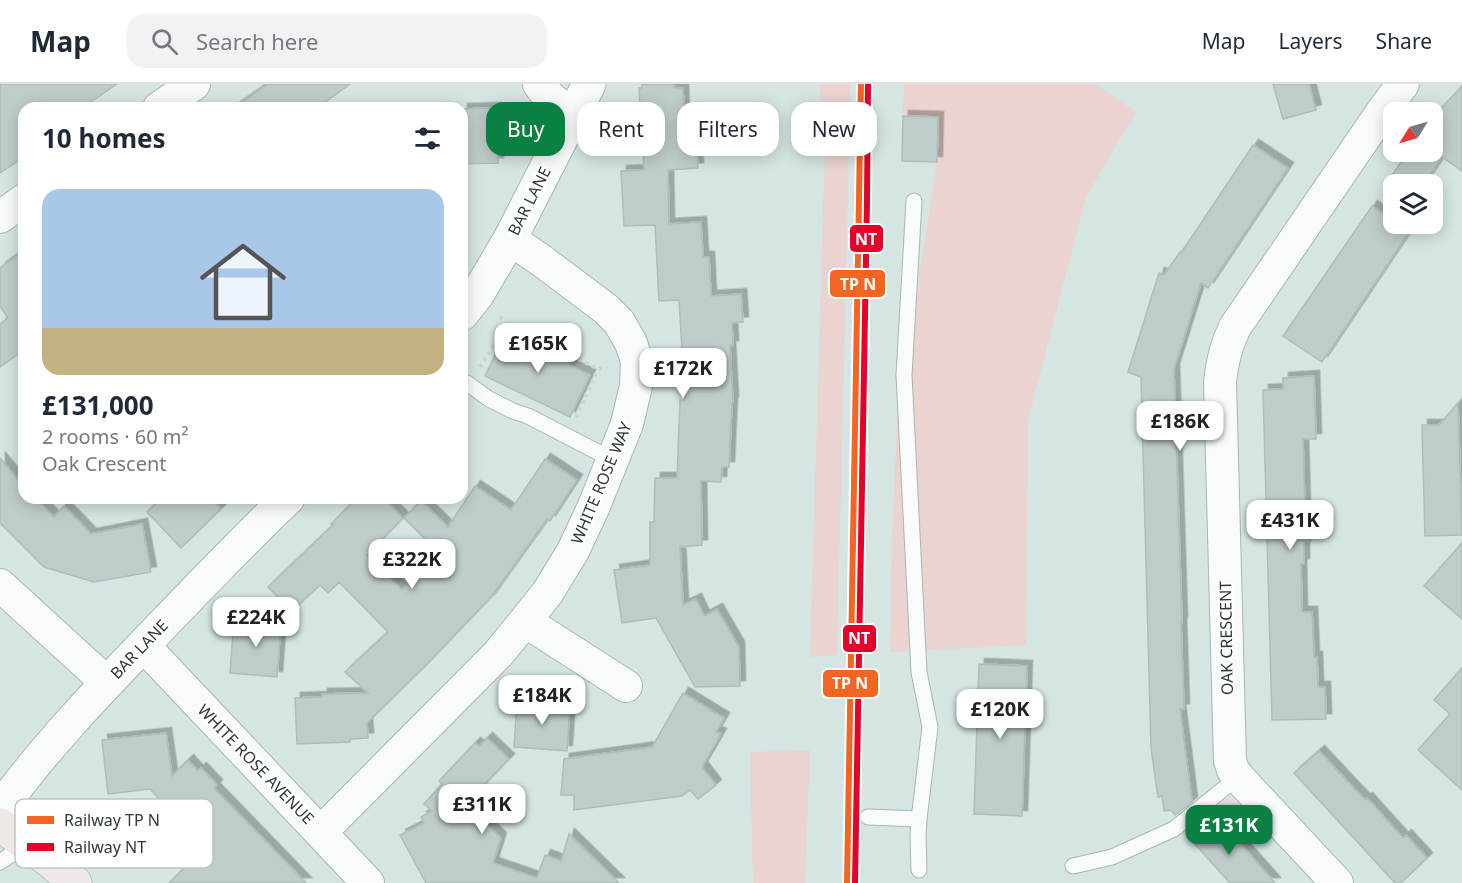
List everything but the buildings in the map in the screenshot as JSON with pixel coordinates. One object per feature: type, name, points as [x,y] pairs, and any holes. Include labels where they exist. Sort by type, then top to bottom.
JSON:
[{"type":"main road","points":[[58,868],[75,883]]},
{"type":"street","points":[[168,102],[194,84]]},
{"type":"street","points":[[539,84],[555,103],[574,114]]},
{"type":"street","name":"BAR LANE","points":[[470,305],[510,239],[589,84]]},
{"type":"street","name":"OAK CRESCENT","points":[[1337,883],[1238,777],[1230,761],[1221,363],[1226,344],[1235,327],[1377,118],[1403,84]]},
{"type":"street","points":[[0,217],[18,204]]},
{"type":"street","name":"WHITE ROSE WAY","points":[[321,832],[498,654],[548,592],[573,551],[627,424],[636,387],[637,361],[631,343],[619,322],[606,309],[510,239]]},
{"type":"street","name":"BAR LANE","points":[[0,809],[55,738],[106,682],[282,504]]},
{"type":"street","points":[[0,585],[106,682]]},
{"type":"street","points":[[525,621],[626,686]]},
{"type":"street","name":"WHITE ROSE AVENUE","points":[[143,645],[368,883]]},
{"type":"lane","points":[[915,201],[904,375],[919,672],[930,727],[919,819],[918,870]]},
{"type":"lane","points":[[468,385],[489,399],[528,416],[613,460]]},
{"type":"lane","points":[[1073,866],[1112,856],[1174,829],[1238,777]]},
{"type":"lane","points":[[868,817],[919,819]]},
{"type":"path","points":[[470,305],[598,369],[637,361]]},
{"type":"path","points":[[552,345],[565,321]]},
{"type":"path","points":[[468,383],[485,362],[507,324]]},
{"type":"path","points":[[567,436],[598,369]]},
{"type":"shaded area","points":[[819,84],[850,84],[850,102],[821,102]]},
{"type":"shaded area","points":[[904,84],[1096,84],[1136,112],[1086,197],[1028,420],[1026,645],[890,652],[897,421],[911,357],[919,277],[937,162],[938,117],[903,116]]},
{"type":"shaded area","points":[[825,156],[849,156],[837,655],[810,657]]},
{"type":"shaded area","points":[[810,750],[805,883],[753,883],[750,752]]},
{"type":"transit line","points":[[847,883],[861,84]]},
{"type":"rail line","name":"NT","points":[[855,883],[868,84]]}]
